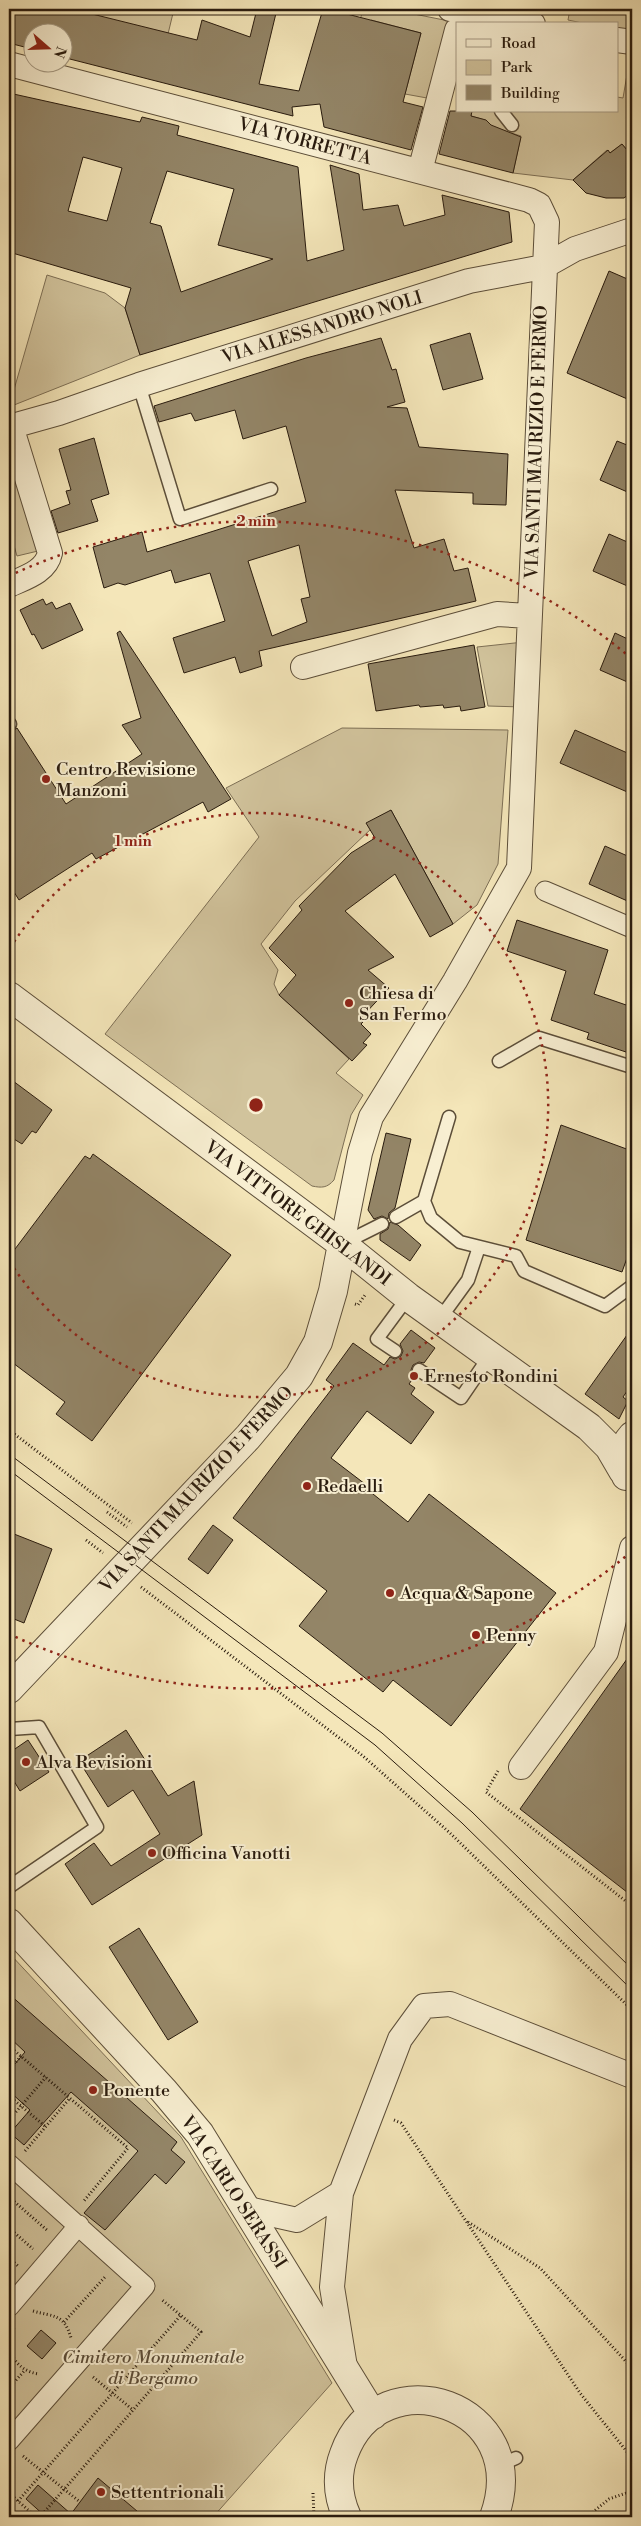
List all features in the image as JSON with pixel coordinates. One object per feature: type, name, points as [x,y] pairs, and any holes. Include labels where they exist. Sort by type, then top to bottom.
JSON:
[{"type":"street","points":[[457,18],[508,22]]},
{"type":"street","points":[[420,171],[456,22]]},
{"type":"street","points":[[618,40],[632,42]]},
{"type":"street","name":"VIA TORRETTA","points":[[9,64],[529,200],[539,205],[546,222],[543,267]]},
{"type":"street","name":"VIA ALESSANDRO NOLI","points":[[9,585],[39,570],[46,563],[50,553],[10,426],[59,413],[139,385],[469,281],[543,267],[576,249],[632,230]]},
{"type":"street","name":"VIA SANTI MAURIZIO E FERMO","points":[[9,1689],[112,1563],[248,1436],[299,1376],[318,1342],[333,1292],[360,1153],[371,1117],[455,981],[519,868],[543,267]]},
{"type":"street","points":[[303,667],[497,614],[529,616]]},
{"type":"street","points":[[545,891],[632,928]]},
{"type":"street","name":"VIA VITTORE GHISLANDI","points":[[9,996],[342,1244],[408,1297],[589,1427],[609,1446],[629,1480]]},
{"type":"street","name":"VIA VITTORE GHISLANDI","points":[[589,1427],[619,1435],[632,1435]]},
{"type":"street","points":[[629,1480],[622,1453],[632,1435]]},
{"type":"street","points":[[512,1765],[606,1652],[632,1548]]},
{"type":"street","name":"VIA CARLO SERASSI","points":[[9,1923],[164,2091],[200,2134],[248,2209],[373,2415]]},
{"type":"street","points":[[345,2367],[332,2288],[341,2193],[400,2039],[424,2006],[450,2004],[632,2076]]},
{"type":"street","points":[[10,2165],[145,2286],[77,2364],[12,2446]]},
{"type":"street","points":[[248,2209],[298,2220],[341,2193]]},
{"type":"street","points":[[13,2314],[47,2262],[63,2244],[74,2222]]},
{"type":"street","points":[[343,2514],[338,2484],[340,2463],[354,2433],[373,2415],[391,2406],[411,2400],[436,2402],[449,2405],[461,2411],[482,2428],[496,2451],[508,2462],[494,2517]]},
{"type":"lane","points":[[502,112],[512,125]]},
{"type":"lane","points":[[139,385],[180,519],[271,489]]},
{"type":"lane","points":[[499,1061],[539,1038],[632,1066]]},
{"type":"lane","points":[[449,1117],[424,1201],[431,1218],[460,1242],[516,1256],[524,1270],[605,1306],[632,1286]]},
{"type":"lane","points":[[396,1217],[424,1201]]},
{"type":"lane","points":[[342,1244],[382,1224]]},
{"type":"lane","points":[[439,1320],[468,1280],[479,1246]]},
{"type":"lane","points":[[395,1351],[377,1339],[408,1297]]},
{"type":"lane","points":[[419,1370],[461,1398],[489,1357]]},
{"type":"lane","points":[[9,1727],[10,1729],[39,1728],[97,1827],[9,1888]]},
{"type":"path","points":[[9,1430],[134,1524],[126,1534]]},
{"type":"path","points":[[107,1512],[126,1526]]},
{"type":"path","points":[[86,1540],[112,1563],[363,1756],[450,1833],[632,2010]]},
{"type":"path","points":[[512,1765],[486,1792],[632,1906]]},
{"type":"path","points":[[9,2046],[128,2148],[74,2222]]},
{"type":"path","points":[[9,2070],[21,2056]]},
{"type":"path","points":[[9,2120],[46,2077]]},
{"type":"path","points":[[9,2096],[46,2127]]},
{"type":"path","points":[[10,2165],[70,2098]]},
{"type":"path","points":[[388,2118],[401,2123],[580,2393],[632,2458]]},
{"type":"path","points":[[9,2197],[63,2244]]},
{"type":"path","points":[[465,2220],[540,2268],[632,2368]]},
{"type":"path","points":[[9,2228],[47,2262]]},
{"type":"path","points":[[64,2322],[105,2277]]},
{"type":"path","points":[[9,2493],[38,2517],[201,2332],[145,2286]]},
{"type":"path","points":[[31,2313],[46,2312],[64,2322],[72,2340]]},
{"type":"path","points":[[13,2314],[9,2340],[11,2354],[25,2370],[45,2374]]},
{"type":"path","points":[[18,2501],[181,2315]]},
{"type":"path","points":[[77,2364],[133,2410]]},
{"type":"path","points":[[9,2388],[25,2370]]},
{"type":"path","points":[[12,2446],[80,2502]]},
{"type":"path","points":[[313,2490],[314,2517]]},
{"type":"path","points":[[586,2517],[609,2499],[632,2491]]},
{"type":"green space","points":[[97,9],[174,9],[168,34],[95,16]]},
{"type":"green space","points":[[363,9],[389,9],[449,21],[427,98],[405,94],[421,33],[371,20],[342,88]]},
{"type":"green space","points":[[570,9],[632,9],[632,32],[618,29],[618,22],[578,22],[568,20]]},
{"type":"green space","points":[[630,57],[632,58],[632,156],[622,144],[610,153],[607,150],[573,180],[513,173],[521,136],[488,126],[485,120],[471,116],[472,112],[618,112],[618,97],[623,98]]},
{"type":"green space","points":[[47,275],[105,293],[125,308],[140,355],[9,407]]},
{"type":"green space","points":[[9,453],[38,551],[17,556],[9,528]]},
{"type":"green space","points":[[524,642],[522,707],[488,706],[477,647]]},
{"type":"green space","points":[[342,728],[508,730],[498,864],[477,905],[453,924],[391,810],[295,901],[261,944],[278,970],[274,984],[279,995],[349,1059],[336,1073],[363,1095],[351,1115],[334,1180],[327,1186],[319,1187],[312,1186],[105,1034],[259,837],[226,788]]},
{"type":"green space","name":"Cimitero Monumentale di Bergamo","points":[[9,1953],[181,2137],[332,2383],[213,2517],[9,2517]]},
{"type":"building","points":[[9,9],[72,9],[197,40],[202,20],[250,37],[257,9],[277,9],[259,84],[299,91],[323,9],[348,9],[347,14],[421,33],[403,102],[423,107],[411,150],[324,127],[320,104],[292,107],[293,116],[72,60],[72,22],[22,22],[22,46],[9,43]]},
{"type":"building","points":[[9,93],[140,122],[142,117],[179,126],[177,135],[298,167],[307,261],[344,250],[330,165],[359,174],[363,210],[398,205],[404,226],[445,215],[442,195],[509,212],[512,242],[140,355],[125,308],[131,288],[9,252]],"holes":[[[83,157],[122,168],[107,221],[68,211]],[[167,171],[234,189],[218,245],[273,259],[181,292],[161,226],[150,223]]]},
{"type":"building","points":[[450,111],[472,112],[471,116],[486,120],[491,125],[521,137],[513,173],[439,154]]},
{"type":"building","points":[[622,144],[632,156],[632,192],[624,198],[606,198],[586,193],[573,180],[608,150],[610,153]]},
{"type":"building","points":[[609,271],[632,281],[632,401],[567,373]]},
{"type":"building","points":[[470,333],[483,379],[443,390],[430,345]]},
{"type":"building","points":[[381,338],[392,370],[396,369],[405,402],[387,407],[407,408],[419,447],[508,454],[506,505],[473,504],[473,493],[395,490],[414,548],[444,539],[454,571],[468,568],[476,601],[259,651],[262,666],[240,673],[235,657],[184,673],[173,638],[225,621],[210,573],[175,583],[171,570],[125,585],[118,583],[104,588],[93,547],[142,532],[147,552],[306,502],[286,426],[243,439],[235,410],[195,421],[191,413],[159,422],[154,406],[306,358]],"holes":[[[299,545],[310,597],[301,599],[307,622],[272,636],[248,561]]]},
{"type":"building","points":[[94,438],[109,494],[91,500],[98,521],[58,533],[51,511],[70,504],[66,491],[71,490],[59,449]]},
{"type":"building","points":[[617,441],[632,447],[632,494],[600,480]]},
{"type":"building","points":[[609,534],[632,544],[632,588],[593,571]]},
{"type":"building","points":[[43,599],[46,605],[52,602],[56,609],[70,603],[83,630],[42,649],[34,634],[32,635],[20,610]]},
{"type":"building","points":[[120,631],[231,799],[208,812],[203,802],[96,859],[92,853],[19,900],[9,884],[9,733],[17,728],[66,804],[142,754],[122,725],[141,718],[117,633]]},
{"type":"building","points":[[615,633],[632,641],[632,684],[600,670]]},
{"type":"building","points":[[474,645],[485,707],[461,711],[460,706],[444,708],[443,705],[420,707],[419,705],[376,711],[368,664]]},
{"type":"building","points":[[575,730],[632,755],[632,794],[560,763]]},
{"type":"building","points":[[391,810],[453,924],[430,937],[395,874],[345,911],[394,957],[368,970],[389,988],[360,1019],[363,1022],[361,1024],[371,1034],[363,1043],[367,1045],[352,1061],[279,995],[296,975],[269,948],[302,910],[299,906],[351,853],[375,838],[366,823]]},
{"type":"building","points":[[605,846],[632,858],[632,903],[589,884]]},
{"type":"building","points":[[517,920],[608,950],[594,994],[632,1007],[632,1054],[587,1039],[589,1033],[551,1020],[566,971],[507,951]]},
{"type":"building","points":[[9,1078],[52,1110],[36,1133],[32,1131],[22,1144],[9,1136]]},
{"type":"building","points":[[561,1125],[632,1151],[632,1244],[622,1272],[526,1240]]},
{"type":"building","points":[[386,1133],[411,1139],[395,1208],[389,1213],[388,1219],[382,1216],[374,1219],[368,1210]]},
{"type":"building","points":[[93,1154],[231,1255],[92,1441],[56,1414],[65,1402],[9,1360],[9,1257],[85,1156],[90,1159]]},
{"type":"building","points":[[390,1222],[398,1225],[421,1245],[410,1261],[380,1240],[380,1234],[388,1229]]},
{"type":"building","points":[[632,1328],[632,1384],[623,1397],[628,1401],[619,1419],[585,1394]]},
{"type":"building","points":[[411,1330],[435,1348],[424,1363],[419,1362],[413,1365],[411,1370],[414,1377],[409,1384],[415,1388],[411,1394],[434,1412],[411,1444],[367,1411],[331,1458],[365,1484],[363,1486],[408,1522],[429,1494],[556,1593],[451,1726],[393,1680],[383,1692],[299,1626],[327,1591],[233,1518],[334,1386],[326,1380],[353,1343],[384,1365],[390,1357],[395,1359],[401,1356],[403,1351],[400,1344]]},
{"type":"building","points":[[213,1525],[233,1540],[208,1574],[188,1559]]},
{"type":"building","points":[[9,1532],[52,1549],[24,1623],[9,1617]]},
{"type":"building","points":[[632,1652],[632,1896],[520,1809]]},
{"type":"building","name":"Officina Vanotti","points":[[126,1730],[168,1796],[194,1781],[202,1835],[92,1905],[65,1864],[94,1843],[111,1866],[160,1834],[133,1790],[108,1807],[79,1761]]},
{"type":"building","name":"Alva Revisioni","points":[[28,1740],[49,1772],[20,1791],[9,1773],[9,1753]]},
{"type":"building","points":[[139,1928],[198,2022],[168,2040],[109,1947]]},
{"type":"building","name":"Ponente","points":[[9,1994],[177,2142],[171,2150],[185,2162],[166,2184],[155,2174],[105,2230],[84,2213],[138,2151],[71,2092],[24,2145],[10,2133],[30,2110],[9,2091],[9,2071],[25,2052],[9,2037]]},
{"type":"building","points":[[41,2330],[56,2343],[42,2359],[27,2346]]},
{"type":"building","name":"Settentrionali","points":[[98,2478],[144,2517],[46,2517],[26,2499],[38,2485],[71,2514]]},
{"type":"tram line","points":[[9,1454],[382,1733],[472,1812],[632,1969]]},
{"type":"tram line","points":[[9,1470],[375,1745],[462,1823],[632,1990]]},
{"type":"place","name":"Centro Revisione Manzoni","points":[[46,779]]},
{"type":"place","name":"Chiesa di San Fermo","points":[[349,1003]]},
{"type":"place","name":"Ernesto Rondini","points":[[414,1376]]},
{"type":"place","name":"Redaelli","points":[[307,1486]]},
{"type":"place","name":"Acqua & Sapone","points":[[390,1593]]},
{"type":"place","name":"Penny","points":[[476,1635]]},
{"type":"place","name":"Alva Revisioni","points":[[26,1762]]},
{"type":"place","name":"Officina Vanotti","points":[[152,1853]]},
{"type":"place","name":"Ponente","points":[[93,2090]]},
{"type":"place","name":"Settentrionali","points":[[101,2492]]}]
